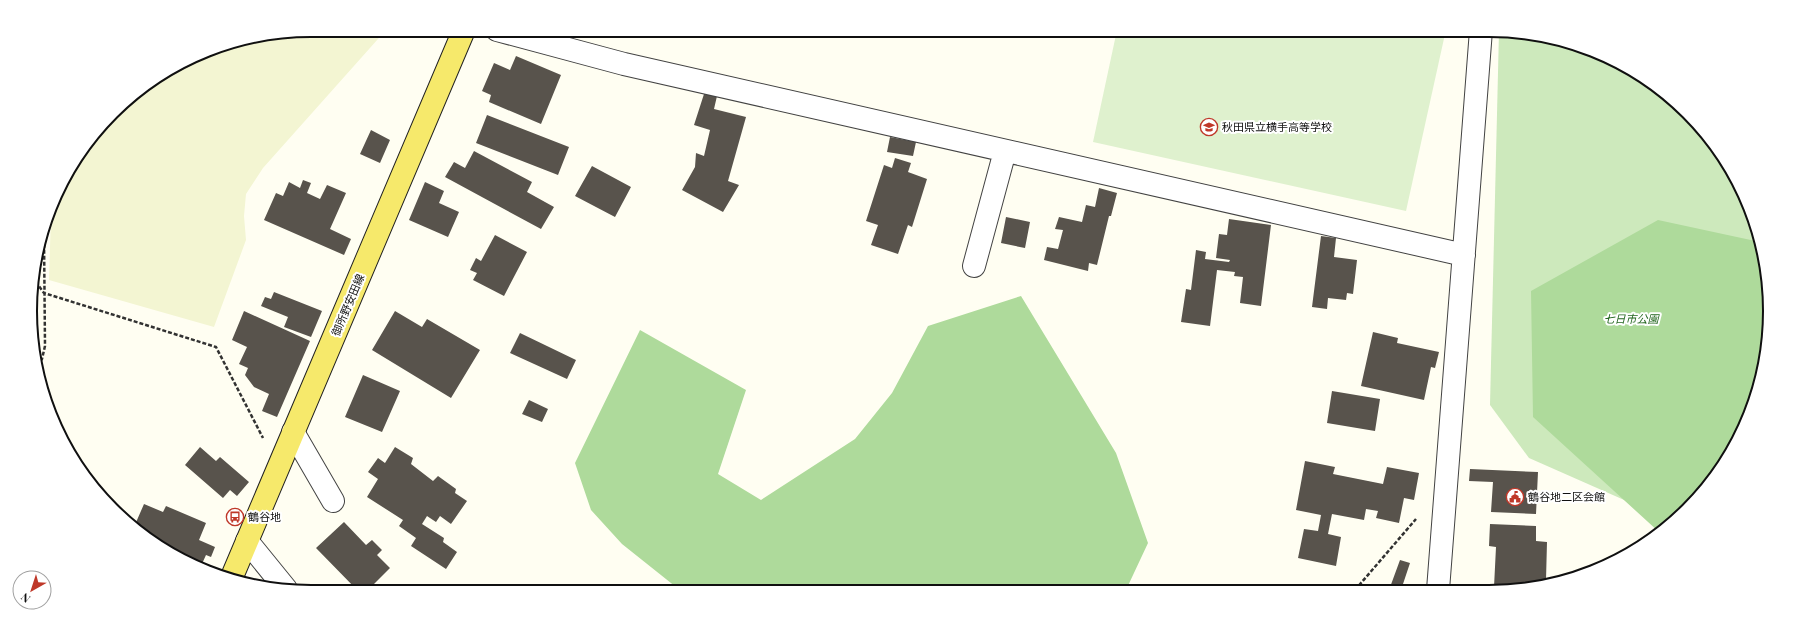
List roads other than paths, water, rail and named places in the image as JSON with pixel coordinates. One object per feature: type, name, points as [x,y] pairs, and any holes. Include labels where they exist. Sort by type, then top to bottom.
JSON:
[{"type":"main road","name":"御所野安田線","points":[[233,574],[461,37]]},
{"type":"street","points":[[523,37],[624,64],[1464,255]]},
{"type":"street","points":[[1438,585],[1480,37]]},
{"type":"street","points":[[974,266],[1005,151]]},
{"type":"street","points":[[294,432],[332,501]]},
{"type":"street","points":[[247,541],[281,583]]},
{"type":"place","name":"秋田県立横手高等学校","points":[[1209,127]]},
{"type":"place","name":"鶴谷地二区会館","points":[[1515,497]]},
{"type":"place","name":"鶴谷地","points":[[235,517]]},
{"type":"park label","name":"七日市公園","points":[[1631,319]]}]
